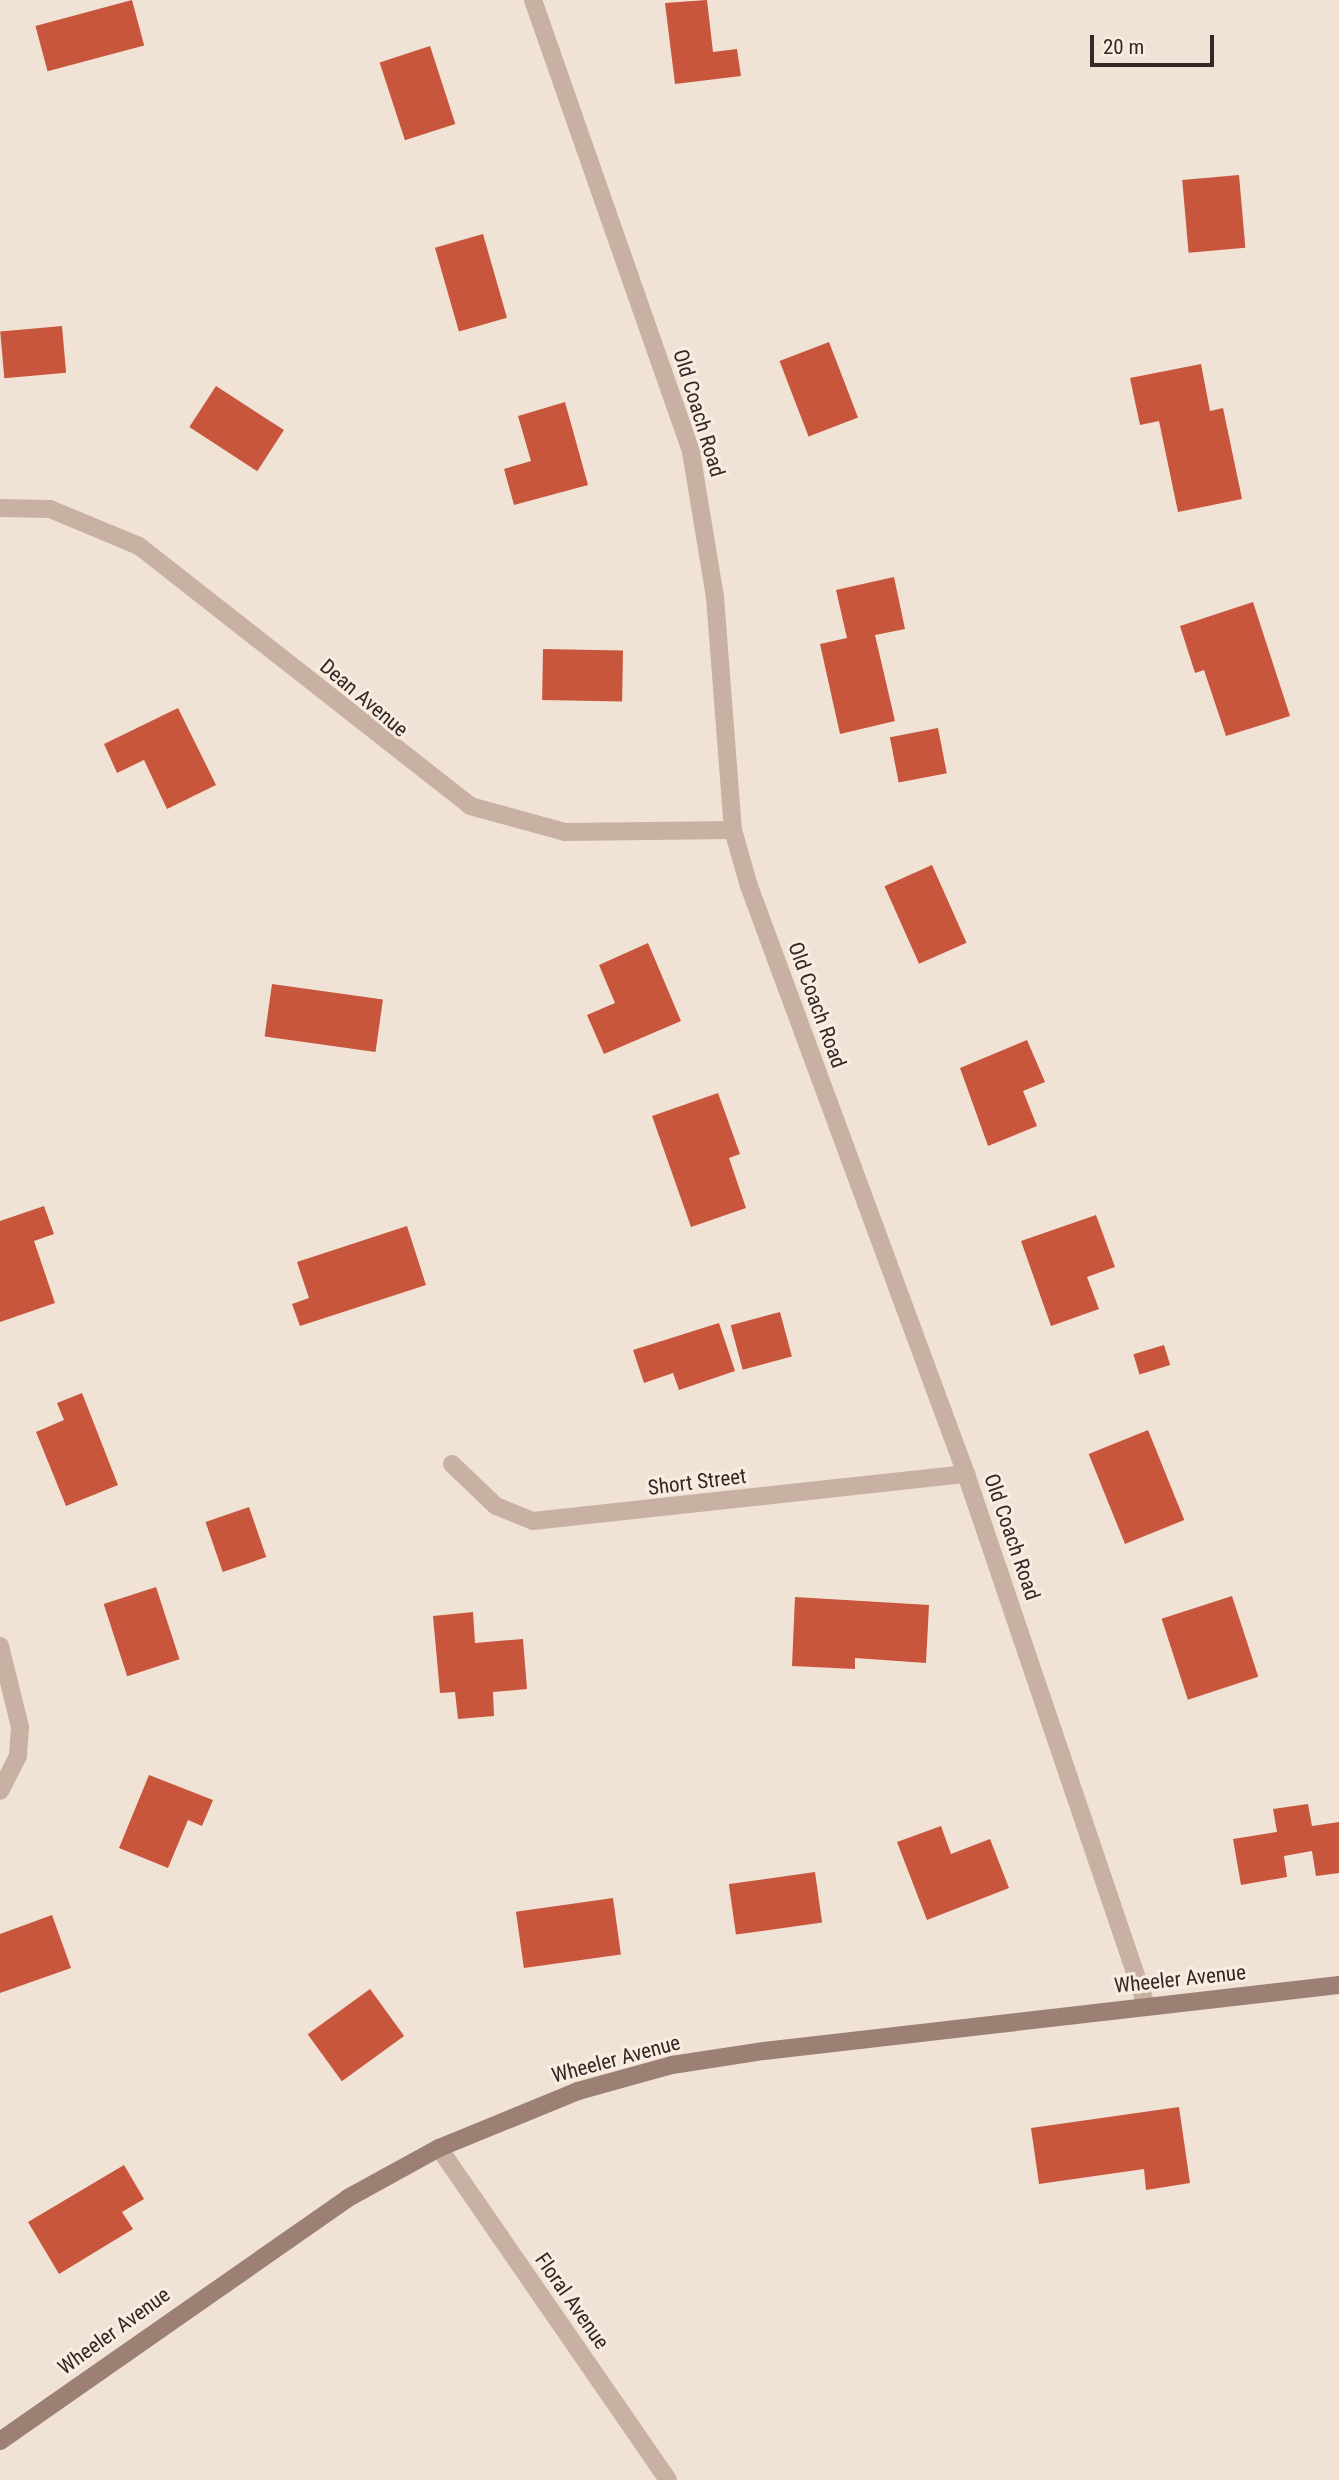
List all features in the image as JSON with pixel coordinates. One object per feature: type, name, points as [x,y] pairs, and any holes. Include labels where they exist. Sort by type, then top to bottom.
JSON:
[{"type":"street","name":"Old Coach Road","points":[[533,0],[691,452],[715,597],[733,830],[966,1474],[1146,2005]]},
{"type":"street","name":"Dean Avenue","points":[[0,508],[50,509],[139,546],[470,806],[565,832],[733,830]]},
{"type":"street","name":"Short Street","points":[[452,1464],[496,1506],[533,1521],[966,1474]]},
{"type":"street","points":[[0,1646],[20,1727],[18,1756],[0,1791]]},
{"type":"street","name":"Wheeler Avenue","points":[[0,2441],[269,2248],[439,2148],[578,2091],[672,2065],[1146,2005],[1339,1985]]},
{"type":"street","name":"Floral Avenue","points":[[439,2148],[668,2480]]},
{"type":"building","points":[[132,0],[144,45],[48,71],[35,26]]},
{"type":"building","points":[[707,0],[713,52],[737,49],[741,76],[675,84],[665,3]]},
{"type":"building","points":[[430,46],[455,124],[405,140],[380,62]]},
{"type":"building","points":[[1239,175],[1245,248],[1189,253],[1182,180]]},
{"type":"building","points":[[483,234],[507,318],[459,331],[435,248]]},
{"type":"building","points":[[62,326],[66,373],[4,378],[0,331]]},
{"type":"building","points":[[829,342],[858,418],[809,437],[780,361]]},
{"type":"building","points":[[1201,364],[1210,411],[1223,408],[1242,499],[1178,512],[1159,421],[1140,425],[1130,378]]},
{"type":"building","points":[[216,386],[284,430],[257,471],[189,427]]},
{"type":"building","points":[[565,402],[588,485],[514,505],[504,469],[531,461],[518,416]]},
{"type":"building","points":[[894,577],[905,629],[875,635],[895,721],[840,734],[820,644],[847,638],[836,590]]},
{"type":"building","points":[[1253,602],[1290,716],[1226,736],[1204,670],[1195,673],[1180,626]]},
{"type":"building","points":[[543,649],[623,650],[622,701],[542,700]]},
{"type":"building","points":[[178,708],[216,785],[167,809],[144,760],[117,773],[104,744]]},
{"type":"building","points":[[938,728],[947,773],[899,783],[890,737]]},
{"type":"building","points":[[932,865],[967,943],[919,964],[884,886]]},
{"type":"building","points":[[648,943],[681,1021],[604,1054],[587,1015],[615,1003],[599,965]]},
{"type":"building","points":[[272,984],[383,1000],[376,1052],[265,1036]]},
{"type":"building","points":[[1027,1040],[1045,1082],[1023,1091],[1037,1126],[988,1146],[960,1068]]},
{"type":"building","points":[[718,1093],[740,1154],[729,1158],[746,1208],[691,1227],[652,1116]]},
{"type":"building","points":[[44,1206],[54,1234],[34,1241],[55,1303],[0,1322],[0,1221]]},
{"type":"building","points":[[1096,1215],[1115,1267],[1087,1277],[1099,1309],[1051,1326],[1021,1241]]},
{"type":"building","points":[[407,1226],[426,1285],[300,1326],[292,1304],[309,1298],[297,1262]]},
{"type":"building","points":[[780,1312],[792,1356],[743,1370],[731,1325]]},
{"type":"building","points":[[719,1323],[735,1371],[679,1390],[673,1373],[644,1383],[633,1350]]},
{"type":"building","points":[[1164,1345],[1170,1365],[1140,1374],[1133,1354]]},
{"type":"building","points":[[82,1393],[118,1485],[66,1506],[36,1432],[64,1420],[57,1403]]},
{"type":"building","points":[[1148,1430],[1184,1520],[1125,1544],[1089,1454]]},
{"type":"building","points":[[249,1507],[266,1557],[223,1572],[206,1522]]},
{"type":"building","points":[[156,1587],[179,1659],[127,1676],[104,1604]]},
{"type":"building","points":[[1232,1596],[1258,1677],[1188,1700],[1162,1619]]},
{"type":"building","points":[[795,1597],[929,1605],[926,1663],[855,1658],[855,1669],[792,1666]]},
{"type":"building","points":[[473,1612],[475,1643],[523,1639],[527,1689],[493,1692],[494,1716],[458,1719],[455,1692],[440,1693],[433,1616]]},
{"type":"building","points":[[149,1775],[213,1800],[202,1826],[188,1820],[168,1868],[119,1848]]},
{"type":"building","points":[[1308,1804],[1312,1826],[1339,1822],[1339,1873],[1316,1876],[1312,1851],[1284,1856],[1287,1877],[1241,1885],[1233,1839],[1277,1832],[1273,1809]]},
{"type":"building","points":[[941,1826],[951,1854],[990,1839],[1009,1888],[927,1920],[897,1842]]},
{"type":"building","points":[[815,1872],[822,1923],[736,1935],[729,1884]]},
{"type":"building","points":[[613,1898],[621,1954],[524,1968],[516,1912]]},
{"type":"building","points":[[52,1915],[71,1968],[0,1993],[0,1934]]},
{"type":"building","points":[[370,1989],[404,2036],[342,2081],[308,2034]]},
{"type":"building","points":[[1179,2107],[1190,2183],[1146,2190],[1144,2169],[1039,2184],[1031,2128]]},
{"type":"building","points":[[124,2165],[144,2199],[122,2212],[133,2229],[59,2274],[28,2222]]}]
